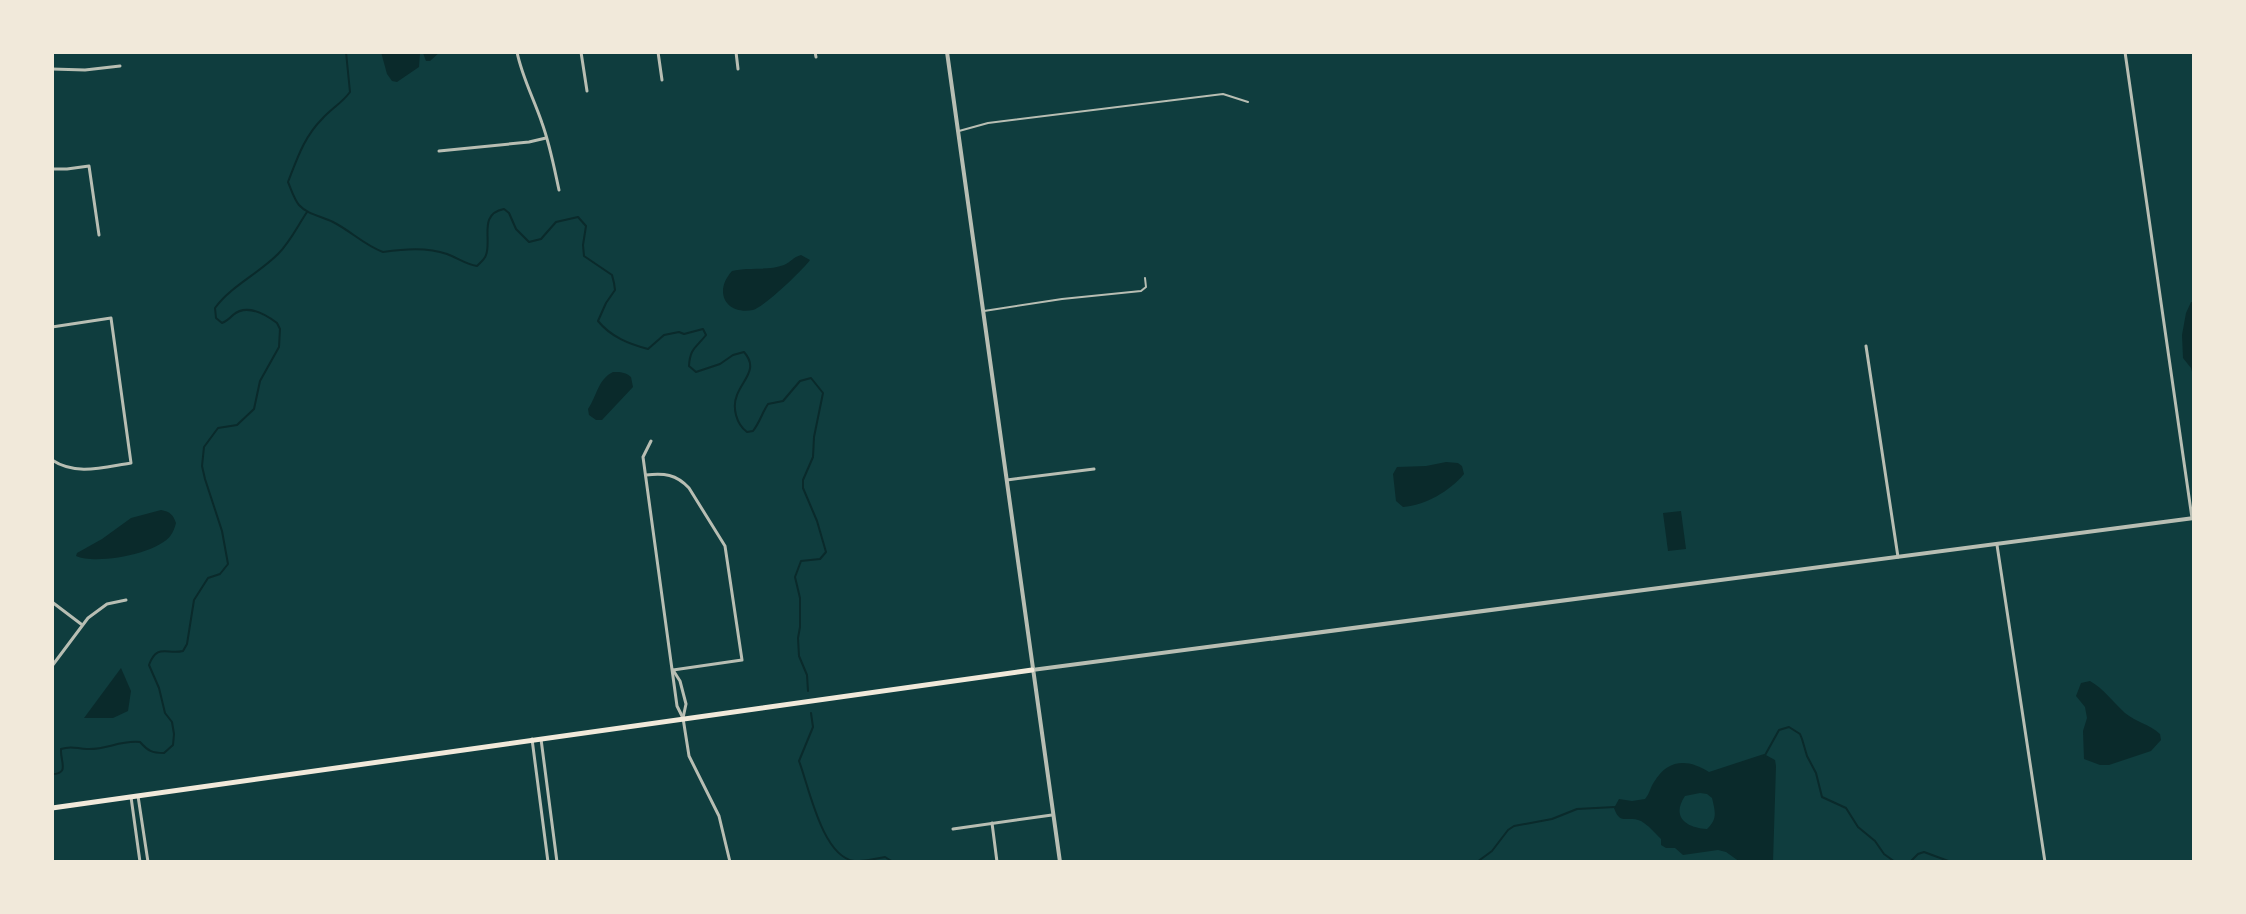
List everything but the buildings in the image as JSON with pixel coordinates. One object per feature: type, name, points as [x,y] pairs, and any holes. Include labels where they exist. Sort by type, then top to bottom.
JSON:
[{"type":"main road","points":[[52,808],[1032,670]]},
{"type":"street","points":[[517,52],[520,70],[547,138],[559,190]]},
{"type":"street","points":[[581,52],[587,91]]},
{"type":"street","points":[[658,52],[662,80]]},
{"type":"street","points":[[736,52],[738,69]]},
{"type":"street","points":[[947,52],[1060,862]]},
{"type":"street","points":[[1032,670],[2193,518],[2125,52]]},
{"type":"street","points":[[52,69],[85,70],[120,66]]},
{"type":"street","points":[[439,151],[547,138]]},
{"type":"street","points":[[52,169],[89,166],[99,235]]},
{"type":"street","points":[[52,327],[111,318],[131,463],[76,470],[52,460]]},
{"type":"street","points":[[1866,346],[1898,557]]},
{"type":"street","points":[[651,441],[643,457],[677,706],[683,718],[689,756],[719,816],[730,862]]},
{"type":"street","points":[[1007,480],[1094,469]]},
{"type":"street","points":[[646,475],[670,474],[682,481],[721,538],[727,554],[742,660],[673,670]]},
{"type":"street","points":[[1997,543],[2045,862]]},
{"type":"street","points":[[52,666],[82,624],[107,604],[126,600]]},
{"type":"street","points":[[52,602],[82,624]]},
{"type":"street","points":[[673,670],[680,681],[686,704],[683,718]]},
{"type":"street","points":[[540,738],[557,862]]},
{"type":"street","points":[[532,739],[548,862]]},
{"type":"street","points":[[131,797],[140,862],[148,861],[138,796]]},
{"type":"street","points":[[541,807],[549,806]]},
{"type":"street","points":[[953,829],[1054,815]]},
{"type":"street","points":[[992,823],[997,862]]},
{"type":"lane","points":[[958,132],[988,123],[1223,94],[1248,102]]},
{"type":"lane","points":[[983,311],[1141,291],[1146,287],[1145,278]]},
{"type":"water","points":[[381,52],[440,52],[430,61],[426,61],[420,53],[419,67],[397,82],[387,74]]},
{"type":"water","points":[[801,255],[810,260],[758,308],[744,311],[725,300],[723,287],[732,271],[778,267]]},
{"type":"water","points":[[2191,302],[2194,302],[2194,379],[2191,368],[2183,358],[2182,335]]},
{"type":"water","points":[[613,372],[629,375],[633,387],[602,420],[596,420],[589,415],[588,409],[601,383]]},
{"type":"water","points":[[1458,463],[1464,474],[1452,486],[1412,506],[1403,507],[1396,501],[1393,474],[1397,467]]},
{"type":"water","points":[[161,510],[171,514],[176,523],[171,535],[153,548],[111,558],[76,556],[131,518]]},
{"type":"water","points":[[1681,511],[1686,549],[1668,551],[1663,513]]},
{"type":"water","points":[[121,668],[131,691],[128,711],[113,718],[84,718]]},
{"type":"water","points":[[2090,681],[2125,713],[2160,734],[2161,740],[2151,751],[2109,765],[2084,759],[2083,731],[2087,718],[2085,707],[2076,696],[2081,683]]},
{"type":"water","points":[[1764,754],[1775,760],[1773,862],[1740,862],[1718,850],[1683,855],[1675,848],[1661,845],[1661,839],[1641,821],[1619,817],[1614,808],[1619,799],[1645,799],[1660,774],[1672,765],[1686,763],[1709,772]],"holes":[[[1707,794],[1712,798],[1715,811],[1710,825],[1707,829],[1687,824],[1680,815],[1685,796]]]},
{"type":"waterway","points":[[346,52],[350,92],[310,133],[288,182],[303,208],[383,252],[432,250],[477,266],[486,255],[488,222],[496,212],[504,209],[509,213],[516,229],[529,242],[541,239],[556,222],[578,217],[586,226],[584,256],[612,275],[614,283],[615,290],[598,321],[621,339],[648,349],[664,335],[703,329],[706,335],[694,349],[689,366],[696,372],[744,352],[750,369],[737,395],[735,410],[740,425],[747,432],[753,431],[768,404],[783,401],[800,381],[811,378],[823,393],[813,457],[803,480],[803,488],[826,552],[820,559],[801,561],[795,577],[800,598],[799,656],[807,675],[808,691]]},
{"type":"waterway","points":[[52,774],[61,772],[61,749],[65,748],[94,749],[140,742],[150,751],[164,753],[173,745],[172,722],[165,713],[149,665],[159,652],[183,651],[187,644],[194,600],[208,578],[220,574],[228,564],[222,531],[202,466],[204,447],[218,428],[237,425],[254,409],[260,381],[279,347],[280,329],[267,316],[244,310],[222,323],[216,318],[215,308],[278,254],[307,212]]},
{"type":"waterway","points":[[811,713],[813,727],[799,761],[825,834],[833,847],[854,861],[885,857],[893,862]]},
{"type":"waterway","points":[[1764,757],[1779,730],[1789,727],[1800,734],[1822,797],[1846,808],[1858,827],[1895,862]]},
{"type":"waterway","points":[[1477,862],[1492,851],[1514,826],[1552,819],[1577,809],[1615,807]]},
{"type":"waterway","points":[[1910,862],[1924,852],[1951,862]]},
{"type":"waterway","points":[[2172,862],[2194,861]]}]
